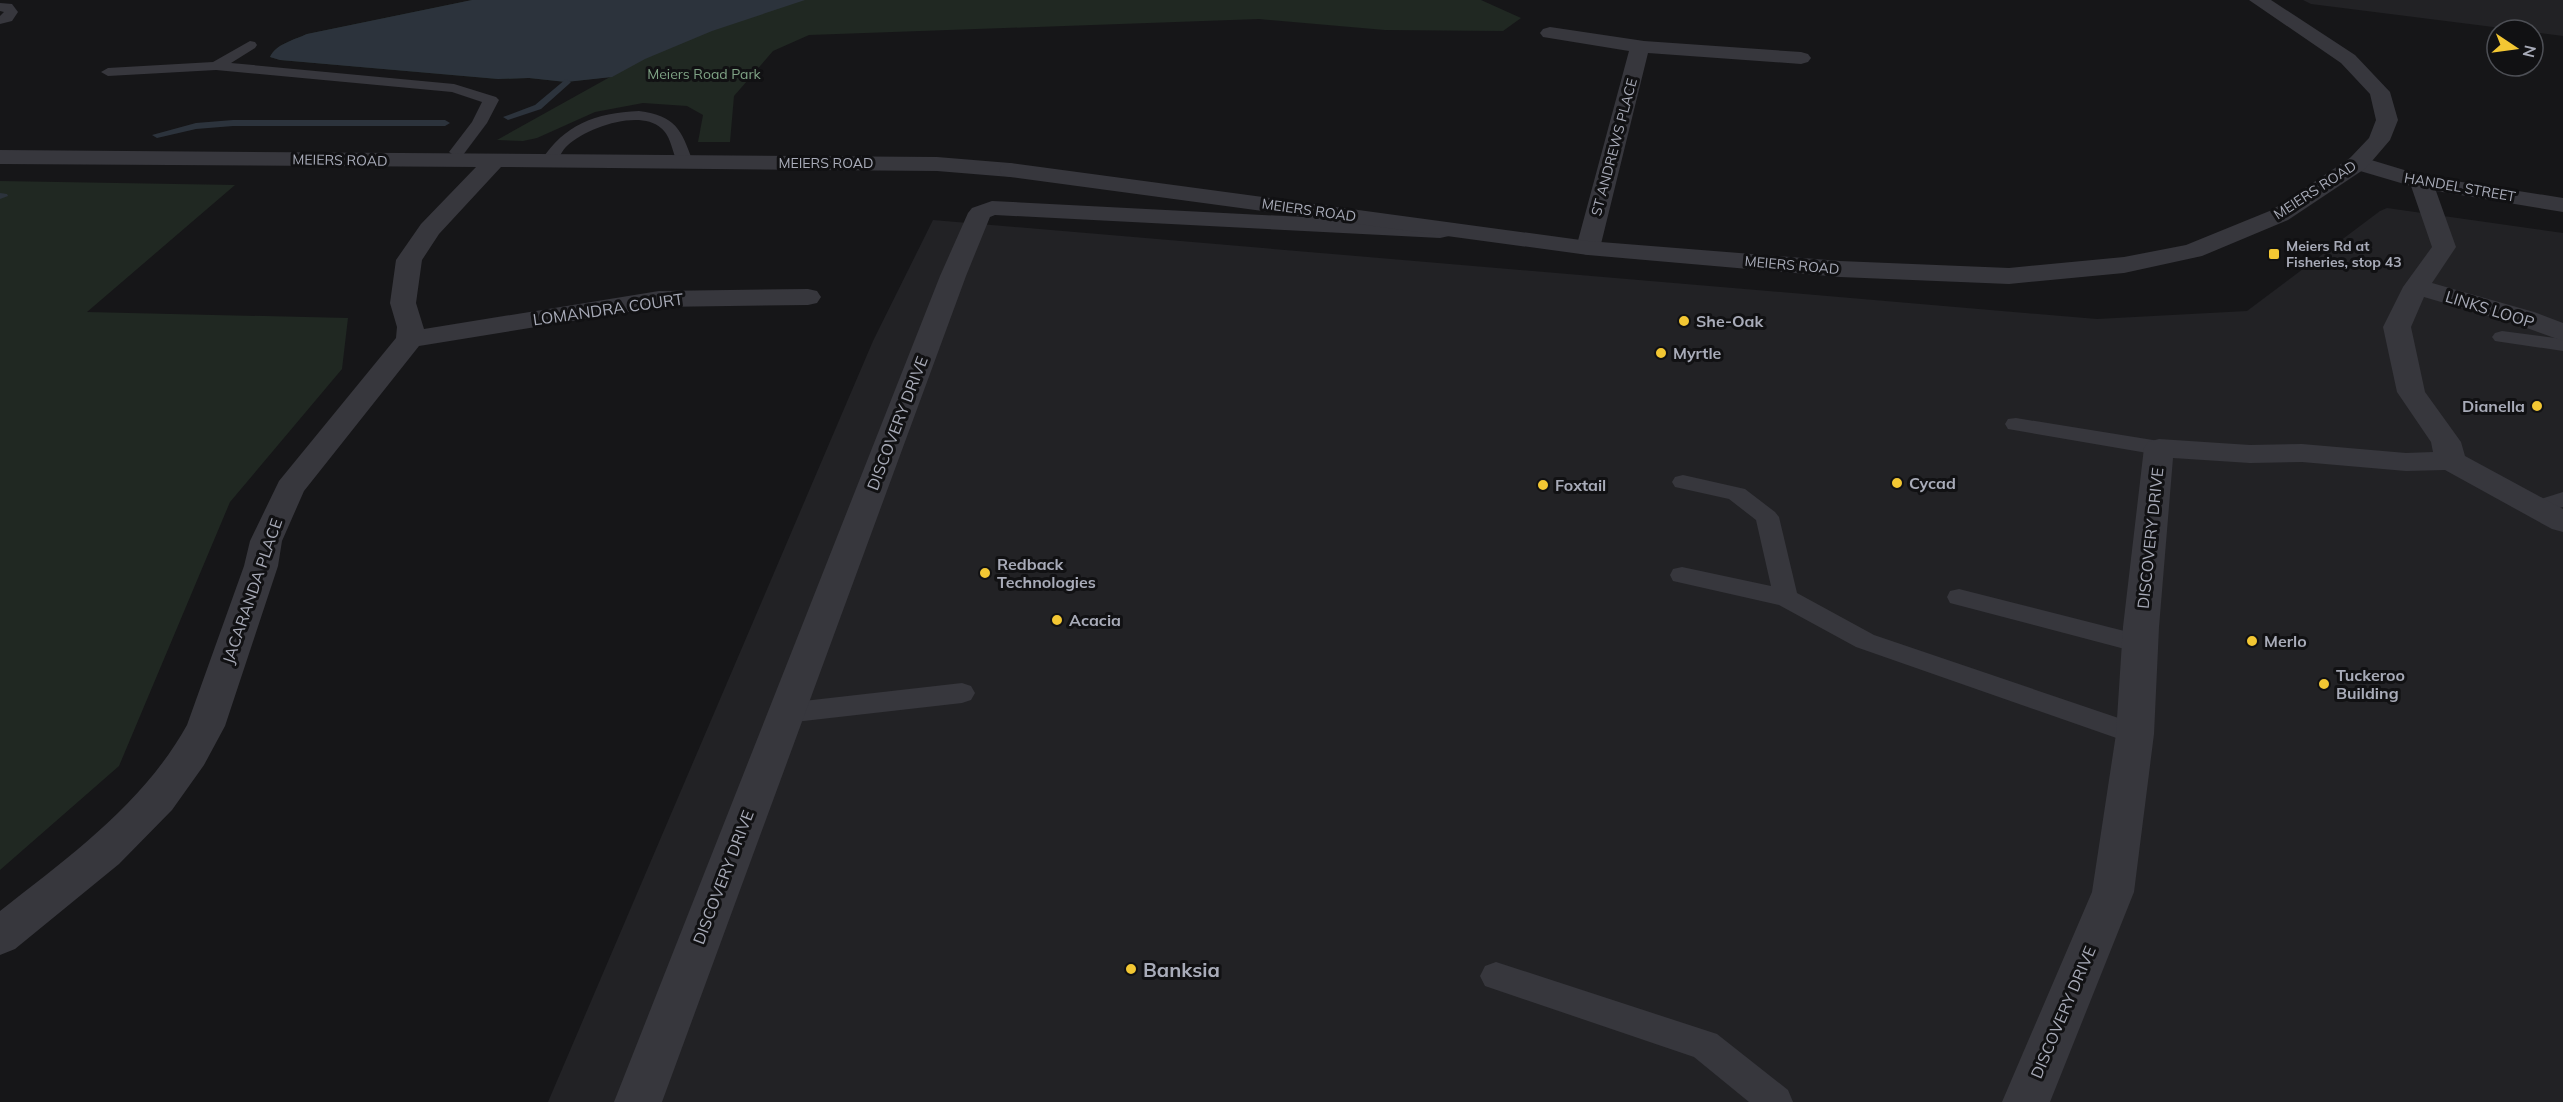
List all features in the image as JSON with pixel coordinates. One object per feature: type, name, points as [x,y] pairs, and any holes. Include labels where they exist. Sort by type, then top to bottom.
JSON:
[{"type":"street","name":"MEIERS ROAD","points":[[0,157],[905,163],[1010,170],[1588,248],[1840,269],[2008,276],[2124,265],[2193,251],[2280,215],[2358,163],[2379,140],[2387,120],[2380,92],[2348,59],[2292,20],[2258,0]]},
{"type":"street","points":[[1550,33],[1596,42],[1640,47],[1801,58]]},
{"type":"street","name":"ST ANDREWS PLACE","points":[[1588,248],[1640,47]]},
{"type":"street","points":[[410,339],[411,327],[403,303],[410,260],[430,229],[493,162]]},
{"type":"street","name":"HANDEL STREET","points":[[2358,163],[2421,182],[2563,205]]},
{"type":"street","points":[[2421,182],[2444,247],[2416,287],[2397,327],[2411,392],[2446,442],[2451,461],[2550,503],[2563,522]]},
{"type":"street","name":"DISCOVERY DRIVE","points":[[638,1102],[952,276],[980,213],[992,208],[1479,234]]},
{"type":"street","name":"LINKS LOOP","points":[[2416,287],[2526,318],[2563,333]]},
{"type":"street","name":"LOMANDRA COURT","points":[[410,339],[678,297],[808,297]]},
{"type":"street","name":"JACARANDA PLACE","points":[[0,936],[104,852],[158,799],[190,755],[206,726],[261,566],[266,541],[290,488],[410,339]]},
{"type":"street","name":"DISCOVERY DRIVE","points":[[2026,1102],[2113,892],[2135,734],[2140,644],[2159,448],[2250,454],[2302,453],[2406,462],[2451,461]]},
{"type":"lane","points":[[0,7],[7,7],[11,12],[7,18],[0,20]]},
{"type":"lane","points":[[216,66],[250,45]]},
{"type":"lane","points":[[108,72],[216,66],[454,88],[491,100],[479,123],[457,152]]},
{"type":"lane","points":[[549,161],[562,142],[580,130],[600,121],[646,117],[663,122],[673,132],[685,162]]},
{"type":"lane","points":[[2502,338],[2563,345]]},
{"type":"lane","points":[[2016,424],[2159,448]]},
{"type":"lane","points":[[1683,482],[1737,494],[1767,517],[1786,598]]},
{"type":"lane","points":[[1682,575],[1786,598],[1865,641],[2135,734]]},
{"type":"lane","points":[[1959,597],[2140,644]]},
{"type":"lane","points":[[786,713],[962,693]]},
{"type":"lane","points":[[1496,976],[1705,1045],[1776,1102]]},
{"type":"shaded area","points":[[472,0],[805,0],[712,31],[645,59],[612,77],[566,82],[529,78],[498,79],[280,60],[270,57],[276,49],[307,34]]},
{"type":"shaded area","points":[[2303,0],[2563,0],[2563,36],[2545,34],[2545,18],[2485,18],[2485,26],[2311,4]]},
{"type":"shaded area","points":[[2387,208],[2563,233],[2563,1102],[548,1102],[873,341],[933,220],[2097,319],[2247,311]]},
{"type":"green space","name":"Meiers Road Park","points":[[472,0],[1481,0],[1521,18],[1503,31],[1385,30],[1259,19],[809,35],[773,51],[734,96],[730,142],[698,142],[703,115],[687,106],[643,103],[595,112],[537,138],[523,141],[497,140],[610,77],[566,82],[529,78],[498,79],[280,60],[270,57],[276,49],[307,34]]},
{"type":"green space","points":[[0,181],[235,185],[87,312],[348,318],[342,369],[230,502],[119,766],[0,870]]},
{"type":"waterway","points":[[508,117],[538,107],[566,82]]},
{"type":"waterway","points":[[157,135],[196,126],[233,123],[445,123]]},
{"type":"place","name":"Meiers Rd at Fisheries, stop 43","points":[[2274,254]]},
{"type":"place","name":"She-Oak","points":[[1684,321]]},
{"type":"place","name":"Myrtle","points":[[1661,353]]},
{"type":"place","name":"Dianella","points":[[2537,406]]},
{"type":"place","name":"Cycad","points":[[1897,483]]},
{"type":"place","name":"Foxtail","points":[[1543,485]]},
{"type":"place","name":"Redback Technologies","points":[[985,573]]},
{"type":"place","name":"Acacia","points":[[1057,620]]},
{"type":"place","name":"Merlo","points":[[2252,641]]},
{"type":"place","name":"Tuckeroo Building","points":[[2324,684]]},
{"type":"place","name":"Banksia","points":[[1131,969]]}]
